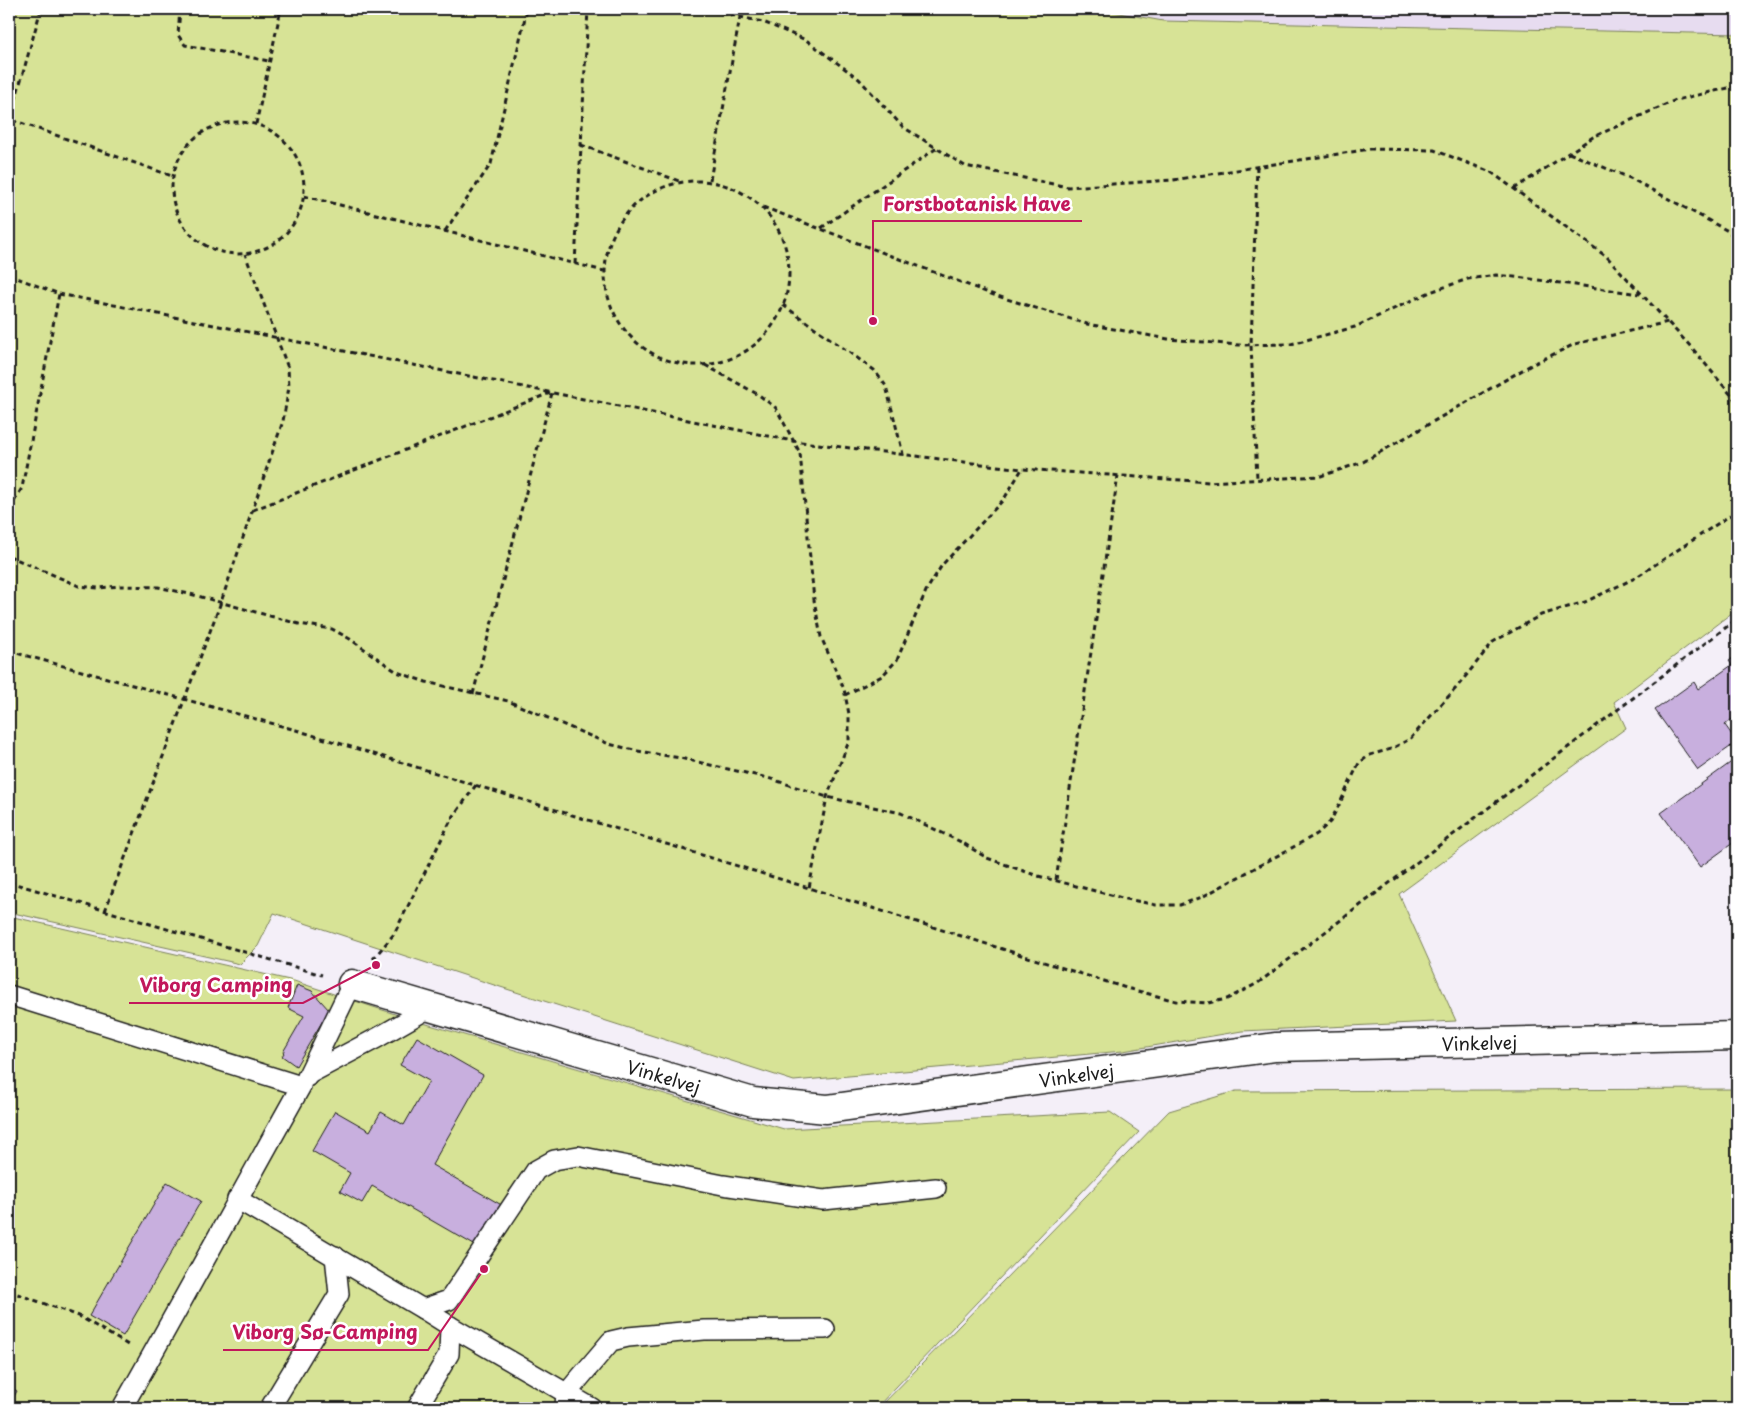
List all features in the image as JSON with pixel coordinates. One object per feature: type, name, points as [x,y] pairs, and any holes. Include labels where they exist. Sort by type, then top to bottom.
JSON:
[{"type":"street","name":"Vinkelvej","points":[[352,984],[754,1102],[827,1109],[1275,1047],[1737,1036]]},
{"type":"lane","points":[[122,1408],[305,1080],[352,984]]},
{"type":"lane","points":[[9,995],[305,1080],[431,1007]]},
{"type":"lane","points":[[423,1309],[449,1300],[536,1170],[554,1160],[578,1156],[723,1185],[823,1200],[936,1188]]},
{"type":"lane","points":[[237,1199],[423,1309],[565,1401],[592,1408]]},
{"type":"lane","points":[[270,1408],[339,1294],[335,1256]]},
{"type":"lane","points":[[417,1408],[449,1354],[450,1326]]},
{"type":"lane","points":[[565,1401],[611,1341],[628,1337],[704,1330],[825,1329]]},
{"type":"path","points":[[9,128],[10,118],[41,9]]},
{"type":"path","points":[[180,9],[178,35],[185,45],[270,61]]},
{"type":"path","points":[[256,124],[281,9]]},
{"type":"path","points":[[445,231],[491,164],[527,9]]},
{"type":"path","points":[[575,264],[588,9]]},
{"type":"path","points":[[704,9],[763,22],[806,40],[860,79],[903,127],[965,166],[1068,187],[1173,180],[1370,149],[1434,150],[1491,172],[1606,257],[1692,348],[1737,402]]},
{"type":"path","points":[[710,180],[740,17]]},
{"type":"path","points":[[1514,189],[1593,137],[1676,100],[1737,86]]},
{"type":"path","points":[[10,118],[172,176]]},
{"type":"path","points":[[234,122],[256,124],[276,133],[291,148],[302,168],[305,189],[301,211],[290,230],[274,245],[254,253],[232,255],[210,249],[192,236],[179,219],[172,198],[172,176],[180,155],[194,139],[212,127],[234,122]]},
{"type":"path","points":[[581,145],[679,181]]},
{"type":"path","points":[[821,229],[937,148]]},
{"type":"path","points":[[1568,153],[1630,178],[1728,231],[1737,239]]},
{"type":"path","points":[[1257,166],[1251,345],[1257,480]]},
{"type":"path","points":[[763,207],[781,232],[790,260],[789,290],[778,319],[760,342],[734,358],[705,366],[675,363],[646,351],[623,329],[608,302],[604,271],[610,240],[626,213],[650,192],[679,181],[710,180],[739,189],[763,207],[994,295],[1087,324],[1168,339],[1251,345],[1291,344],[1356,326],[1430,292],[1468,279],[1496,275],[1641,294]]},
{"type":"path","points":[[304,196],[604,271]]},
{"type":"path","points":[[105,911],[221,602],[283,420],[289,387],[288,368],[245,254]]},
{"type":"path","points":[[9,275],[59,294],[793,440],[1022,470],[1209,482],[1321,476],[1363,462],[1531,365],[1575,344],[1668,322]]},
{"type":"path","points":[[9,510],[22,488],[59,294]]},
{"type":"path","points":[[783,305],[874,370],[886,386],[903,454]]},
{"type":"path","points":[[705,366],[759,395],[776,408],[800,453],[814,600],[821,637],[844,689],[849,714],[849,741],[827,797],[809,888]]},
{"type":"path","points":[[253,510],[552,393]]},
{"type":"path","points":[[473,694],[552,393]]},
{"type":"path","points":[[845,695],[882,676],[897,660],[926,591],[942,565],[1004,499],[1022,470]]},
{"type":"path","points":[[1056,880],[1118,476]]},
{"type":"path","points":[[9,556],[79,586],[98,588],[120,586],[158,587],[299,624],[332,629],[350,638],[397,672],[426,682],[508,701],[609,744],[768,778],[827,797],[901,813],[963,843],[987,858],[1038,876],[1156,905],[1180,905],[1224,886],[1317,834],[1330,822],[1335,814],[1358,763],[1370,755],[1391,749],[1410,739],[1457,688],[1493,642],[1541,615],[1585,602],[1635,578],[1737,511]]},
{"type":"path","points":[[9,650],[296,730],[1140,991],[1176,1001],[1208,1003],[1227,1000],[1258,983],[1737,619]]},
{"type":"path","points":[[9,882],[352,984],[394,934],[451,820],[476,785]]},
{"type":"path","points":[[9,1291],[79,1316],[150,1358]]},
{"type":"shaded area","points":[[1097,9],[1737,9],[1737,34],[1163,21]]},
{"type":"green space","points":[[9,9],[1097,9],[1163,21],[1737,34],[1737,609],[1614,702],[1626,728],[1399,894],[1456,1021],[1242,1031],[1123,1051],[794,1081],[274,913],[258,946],[240,964],[9,912]]},
{"type":"green space","points":[[9,916],[294,981],[413,1020],[784,1129],[1110,1112],[1139,1132],[876,1408],[9,1408]]},
{"type":"green space","points":[[1737,1089],[1737,1408],[879,1408],[1169,1111],[1236,1091]]},
{"type":"building","points":[[1737,655],[1737,715],[1725,725],[1737,742],[1698,770],[1655,710],[1694,682],[1698,689],[1732,665],[1729,661]]},
{"type":"building","points":[[1737,758],[1737,840],[1700,867],[1661,813]]},
{"type":"building","points":[[297,985],[312,991],[329,1010],[296,1066],[282,1056],[304,1016],[288,1008]]},
{"type":"building","points":[[417,1037],[483,1075],[432,1165],[505,1207],[481,1249],[372,1186],[362,1203],[340,1191],[350,1173],[312,1151],[335,1111],[370,1131],[381,1112],[404,1125],[429,1081],[400,1065]]},
{"type":"building","points":[[167,1182],[201,1201],[123,1336],[89,1316]]},
{"type":"building","points":[[9,1386],[17,1391],[9,1405]]},
{"type":"place","name":"Forstbotanisk Have","points":[[873,321]]},
{"type":"place","name":"Viborg Camping","points":[[376,965]]},
{"type":"place","name":"Viborg Sø-Camping","points":[[484,1269]]}]
